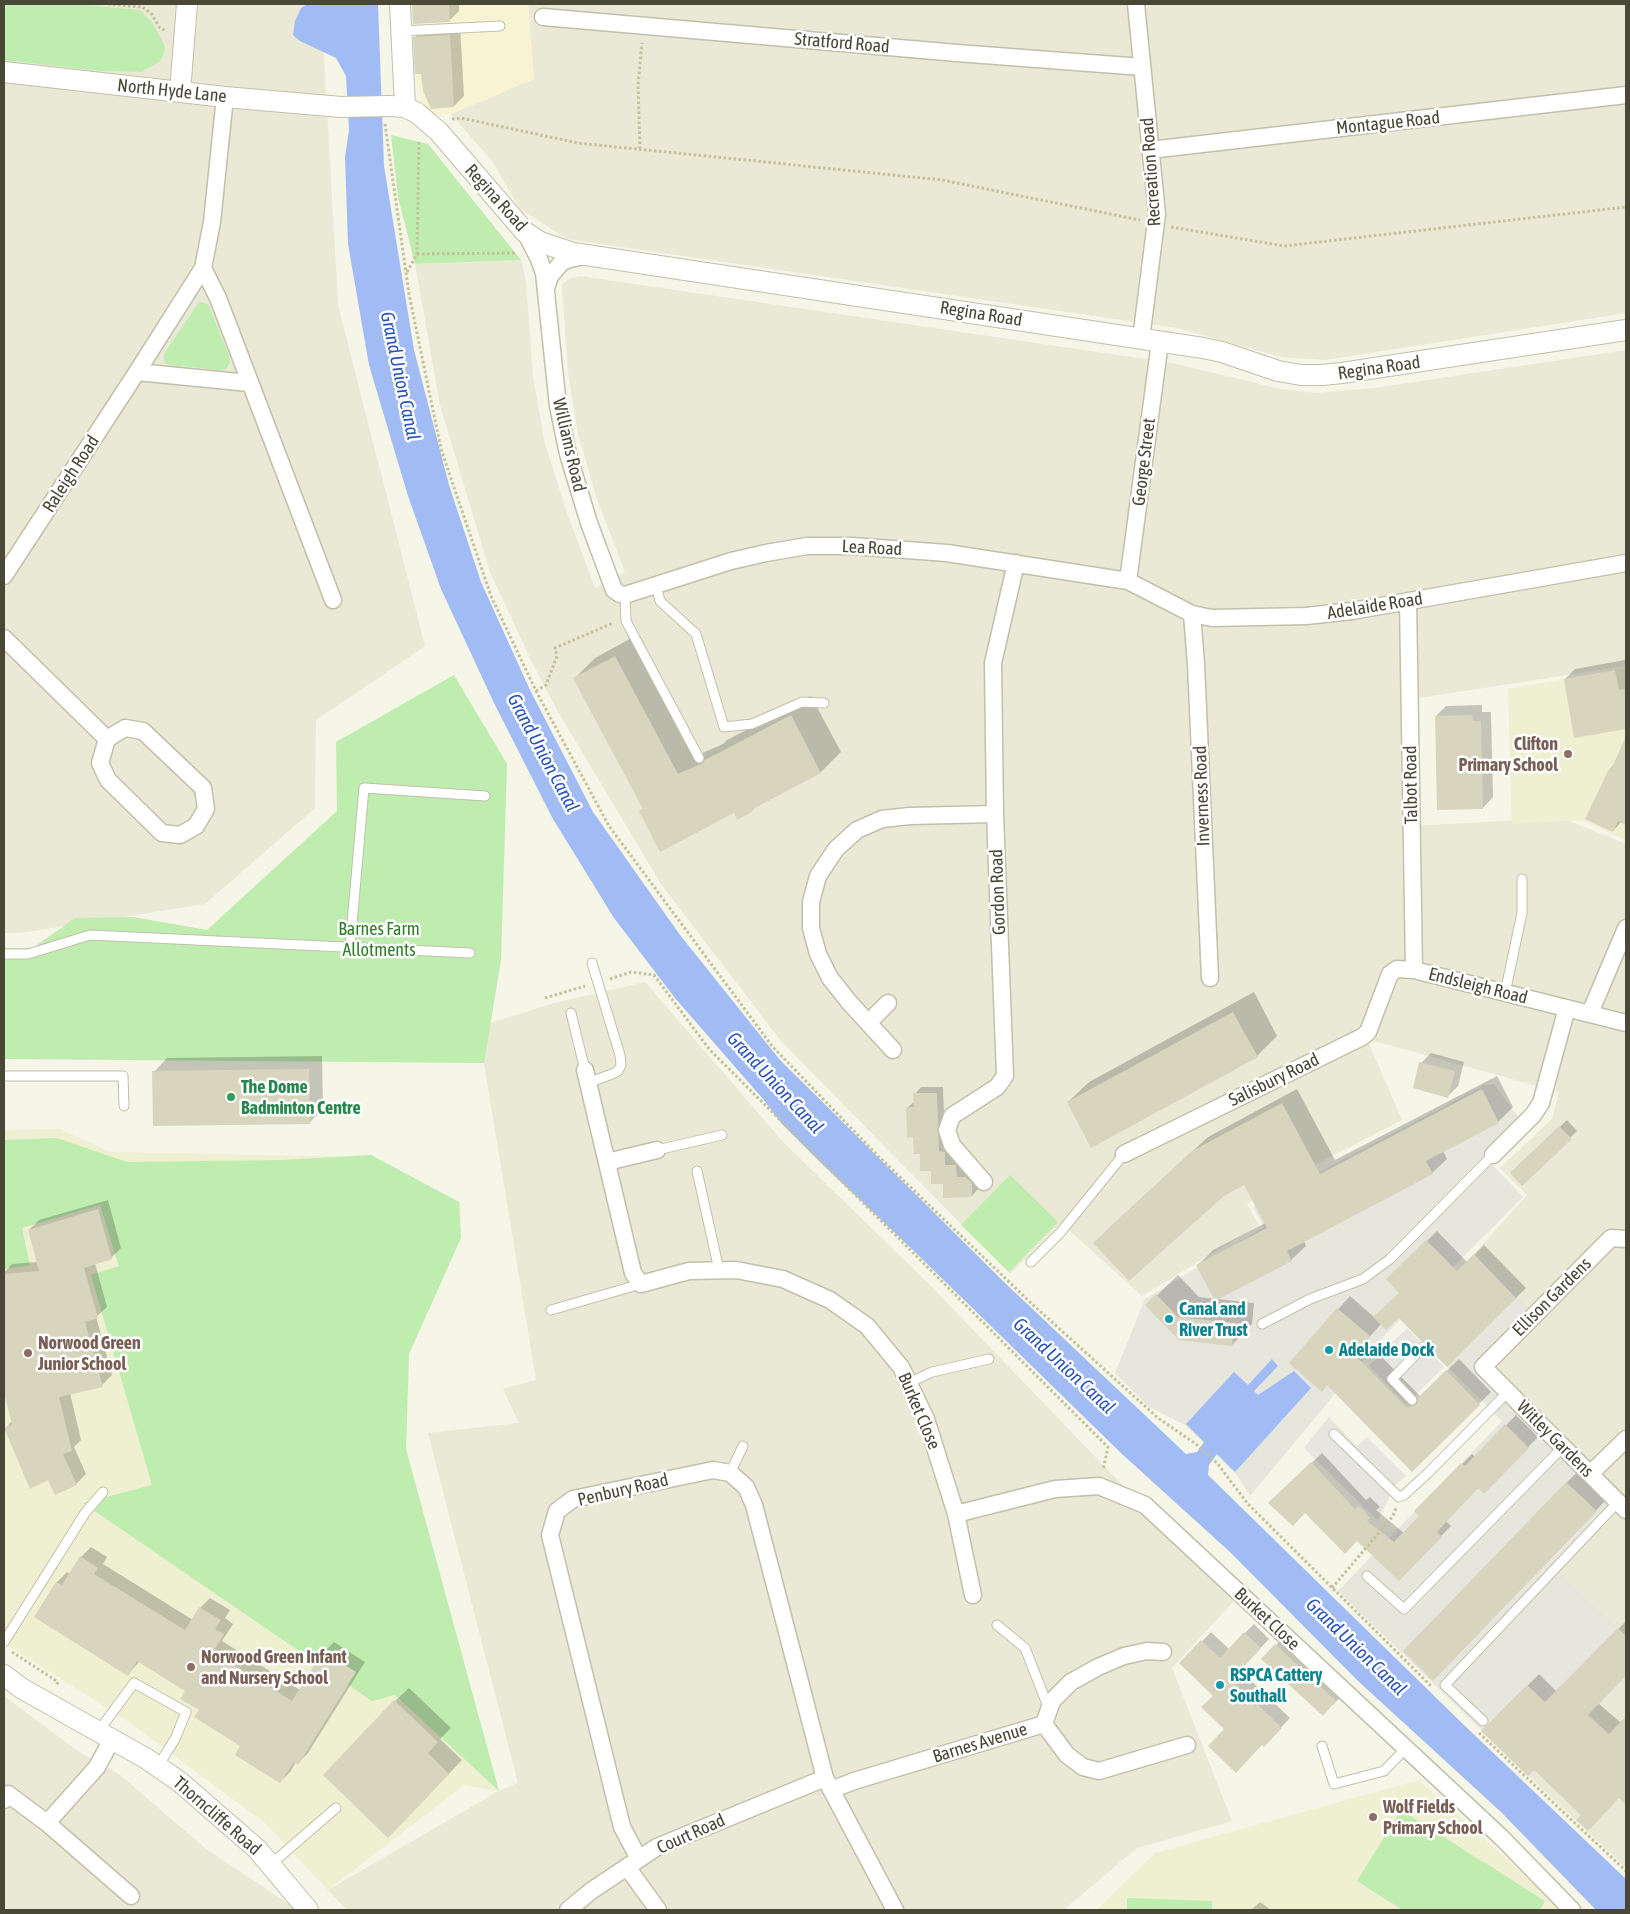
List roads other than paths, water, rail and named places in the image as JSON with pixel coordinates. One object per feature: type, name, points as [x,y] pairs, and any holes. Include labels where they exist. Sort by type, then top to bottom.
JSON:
[{"type":"street","points":[[180,92],[187,4]]},
{"type":"street","points":[[400,4],[400,113]]},
{"type":"street","name":"Recreation Road","points":[[1136,4],[1156,224],[1150,340]]},
{"type":"street","name":"Stratford Road","points":[[543,17],[947,52],[1142,66]]},
{"type":"street","name":"North Hyde Lane","points":[[4,72],[225,97],[400,113]]},
{"type":"street","name":"Montague Road","points":[[1150,150],[1626,95]]},
{"type":"street","name":"Raleigh Road","points":[[4,576],[138,372],[203,268],[212,222],[225,97]]},
{"type":"street","name":"Regina Road","points":[[400,113],[439,132],[525,232],[556,248],[591,256],[1222,352],[1278,371],[1302,375],[1322,376],[1626,330]]},
{"type":"street","name":"Williams Road","points":[[525,232],[537,253],[544,274],[558,406],[568,454],[589,523],[614,590],[622,594]]},
{"type":"street","points":[[546,288],[550,276],[562,262],[580,256],[591,256]]},
{"type":"street","points":[[203,268],[218,298],[333,600]]},
{"type":"street","name":"George Street","points":[[1128,581],[1150,340]]},
{"type":"street","points":[[138,372],[249,383]]},
{"type":"street","name":"Lea Road","points":[[622,594],[731,561],[807,546],[895,548],[1016,563],[1128,581]]},
{"type":"street","name":"Gordon Road","points":[[984,1182],[952,1145],[947,1130],[952,1116],[997,1087],[1005,1076],[995,814],[993,663],[1016,563]]},
{"type":"street","name":"Adelaide Road","points":[[1128,581],[1192,614],[1212,618],[1306,616],[1352,611],[1626,563]]},
{"type":"street","name":"Talbot Road","points":[[1408,601],[1414,970]]},
{"type":"street","name":"Inverness Road","points":[[1192,614],[1195,642],[1210,978]]},
{"type":"street","points":[[4,638],[106,739]]},
{"type":"street","points":[[126,728],[143,731],[203,788],[206,809],[196,826],[180,835],[162,833],[108,780],[100,763],[106,739],[126,728]]},
{"type":"street","points":[[893,1050],[830,978],[818,954],[811,928],[811,902],[818,876],[836,849],[857,830],[882,819],[910,816],[995,814]]},
{"type":"street","points":[[1590,1013],[1626,928]]},
{"type":"street","name":"Endsleigh Road","points":[[1390,974],[1397,968],[1414,970],[1626,1023]]},
{"type":"street","name":"Salisbury Road","points":[[1124,1154],[1362,1037],[1368,1032],[1390,974]]},
{"type":"street","points":[[868,1023],[888,1003]]},
{"type":"street","points":[[1493,1155],[1533,1115],[1541,1103],[1567,1008]]},
{"type":"street","points":[[587,1076],[633,1273],[641,1284]]},
{"type":"street","points":[[607,1162],[657,1150]]},
{"type":"street","name":"Ellison Gardens","points":[[1483,1367],[1611,1238],[1626,1240]]},
{"type":"street","name":"Burket Close","points":[[641,1284],[689,1271],[736,1270],[783,1279],[830,1300],[867,1326],[901,1367],[926,1419],[956,1514],[973,1595]]},
{"type":"street","name":"Witley Gardens","points":[[1483,1367],[1622,1506]]},
{"type":"street","points":[[1590,1474],[1626,1439]]},
{"type":"street","name":"Penbury Road","points":[[658,1910],[633,1863],[622,1828],[550,1535],[557,1511],[573,1499],[713,1470],[730,1473]]},
{"type":"street","points":[[730,1473],[746,1487],[754,1505],[828,1784],[895,1910]]},
{"type":"street","name":"Burket Close","points":[[956,1514],[1055,1489],[1099,1486],[1145,1505],[1502,1838],[1572,1910]]},
{"type":"street","points":[[1163,1652],[1147,1651],[1124,1656],[1098,1667],[1071,1682],[1052,1702],[1046,1716],[1067,1755],[1083,1767],[1099,1771],[1187,1745]]},
{"type":"street","name":"Thorncliffe Road","points":[[4,1675],[20,1688],[158,1766],[180,1782],[257,1849],[308,1910]]},
{"type":"street","name":"Barnes Avenue","points":[[828,1784],[854,1781],[1046,1716]]},
{"type":"street","points":[[47,1823],[97,1767],[105,1736]]},
{"type":"street","name":"Court Road","points":[[568,1910],[591,1891],[657,1848],[828,1784]]},
{"type":"street","points":[[4,1800],[8,1794],[47,1823],[131,1896]]},
{"type":"lane","points":[[401,31],[500,26]]},
{"type":"lane","points":[[656,585],[660,601],[696,634],[724,727],[752,724],[802,702],[824,703]]},
{"type":"lane","points":[[622,594],[626,621],[699,758]]},
{"type":"lane","points":[[350,946],[364,788],[485,796]]},
{"type":"lane","points":[[1505,993],[1522,913],[1522,879]]},
{"type":"lane","points":[[4,954],[28,954],[90,935],[470,953]]},
{"type":"lane","points":[[571,1013],[587,1076],[612,1074],[618,1071],[621,1065],[620,1055],[592,963]]},
{"type":"lane","points":[[4,1076],[123,1076],[124,1106]]},
{"type":"lane","points":[[657,1150],[722,1135]]},
{"type":"lane","points":[[1031,1262],[1060,1233],[1124,1154]]},
{"type":"lane","points":[[1262,1324],[1310,1299],[1363,1279],[1390,1259],[1493,1155]]},
{"type":"lane","points":[[697,1172],[719,1270]]},
{"type":"lane","points":[[551,1310],[641,1284]]},
{"type":"lane","points":[[1412,1400],[1392,1379],[1423,1347]]},
{"type":"lane","points":[[909,1382],[932,1372],[989,1359]]},
{"type":"lane","points":[[1334,1434],[1399,1498],[1404,1495],[1452,1441],[1508,1392]]},
{"type":"lane","points":[[730,1473],[743,1446]]},
{"type":"lane","points":[[1367,1576],[1404,1609],[1563,1447]]},
{"type":"lane","points":[[6,1646],[85,1513],[103,1492]]},
{"type":"lane","points":[[1483,1721],[1445,1685],[1622,1506]]},
{"type":"lane","points":[[997,1625],[1025,1648],[1046,1716]]},
{"type":"lane","points":[[105,1736],[134,1683],[186,1712],[175,1739],[158,1766]]},
{"type":"lane","points":[[1322,1746],[1334,1784],[1384,1770],[1406,1748]]},
{"type":"lane","points":[[270,1865],[336,1808]]},
{"type":"water","name":"Grand Union Canal","points":[[308,4],[378,4],[384,166],[414,350],[449,485],[481,582],[530,690],[593,812],[680,935],[780,1060],[1005,1283],[1186,1454],[1197,1452],[1204,1442],[1186,1424],[1234,1372],[1248,1385],[1272,1359],[1278,1366],[1254,1391],[1258,1395],[1294,1371],[1311,1388],[1235,1472],[1217,1454],[1209,1465],[1208,1475],[1465,1726],[1626,1879],[1626,1910],[1596,1910],[1501,1812],[1357,1680],[1230,1552],[1122,1454],[820,1162],[782,1124],[763,1099],[675,998],[614,918],[553,819],[494,703],[441,589],[408,496],[369,365],[348,244],[345,157],[349,130],[346,76],[336,58],[300,41],[293,35],[295,21],[301,8]]},
{"type":"place","name":"Clifton Primary School","points":[[1568,754]]},
{"type":"place","name":"The Dome Badminton Centre","points":[[231,1097]]},
{"type":"place","name":"Canal and River Trust","points":[[1169,1319]]},
{"type":"place","name":"Adelaide Dock","points":[[1329,1350]]},
{"type":"place","name":"Norwood Green Junior School","points":[[28,1353]]},
{"type":"place","name":"Norwood Green Infant and Nursery School","points":[[191,1667]]},
{"type":"place","name":"RSPCA Cattery Southall","points":[[1220,1685]]},
{"type":"place","name":"Wolf Fields Primary School","points":[[1373,1817]]},
{"type":"park label","name":"Barnes Farm Allotments","points":[[379,940]]}]
